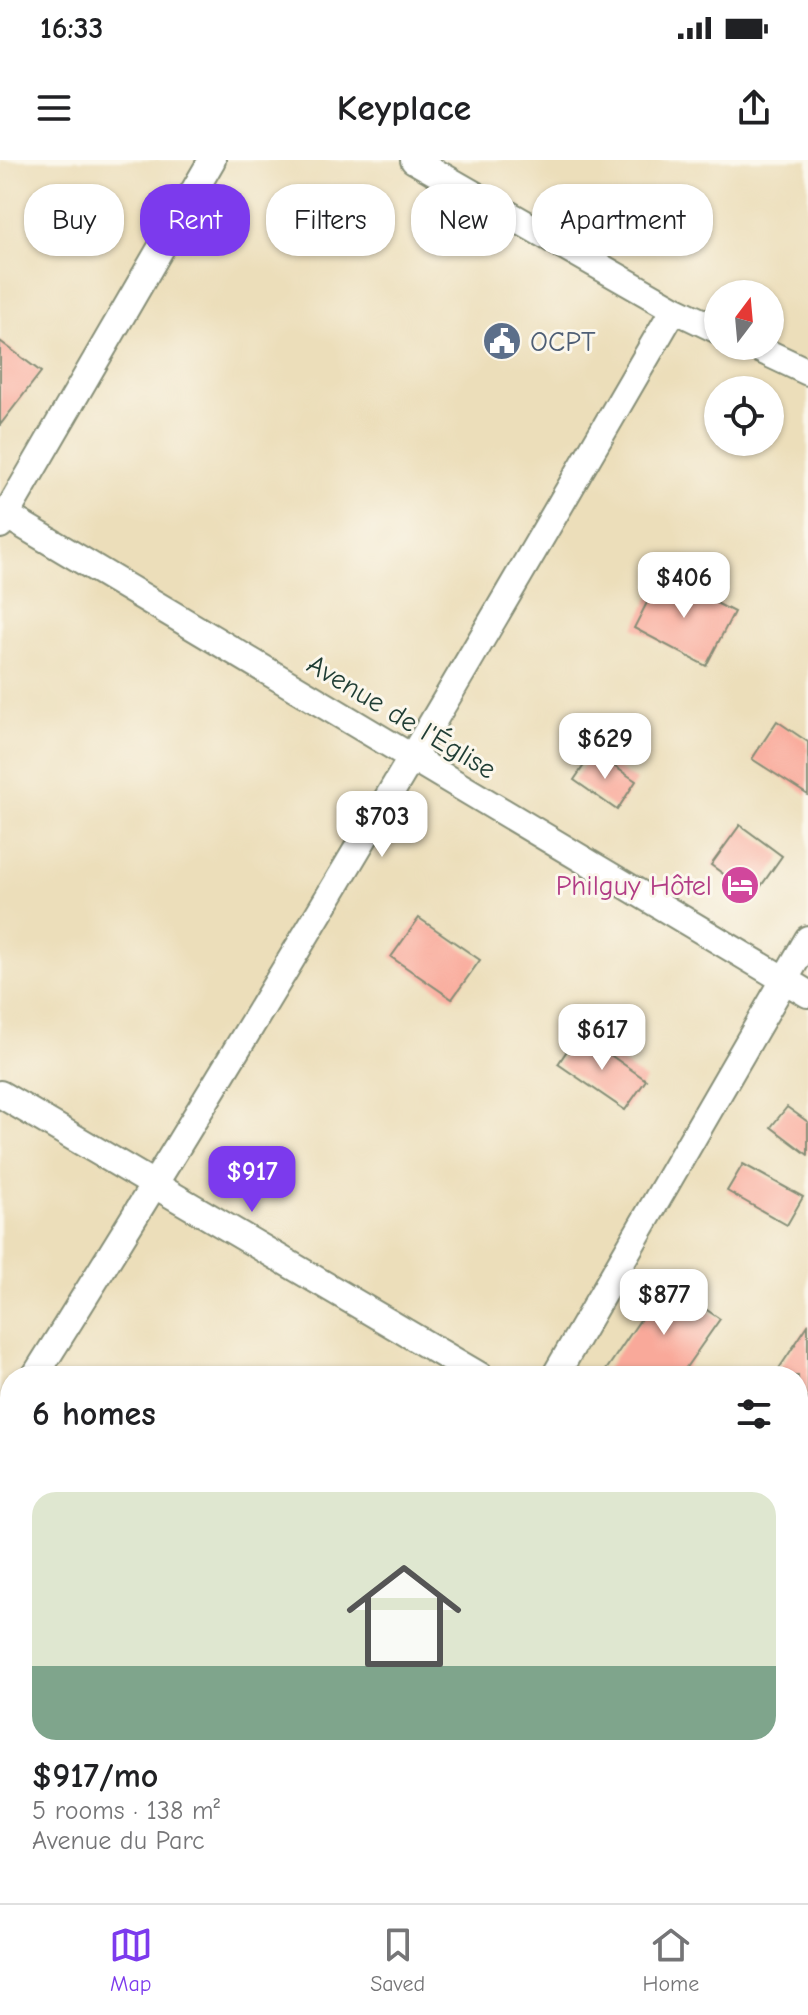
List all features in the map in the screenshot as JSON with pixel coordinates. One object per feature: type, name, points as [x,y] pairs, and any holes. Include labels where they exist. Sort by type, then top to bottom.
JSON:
[{"type":"street","points":[[3,520],[212,160]]},
{"type":"street","points":[[414,160],[704,323]]},
{"type":"street","points":[[41,1366],[155,1186],[413,760],[674,309]]},
{"type":"street","points":[[783,360],[808,372]]},
{"type":"street","name":"Avenue de l'Église","points":[[3,520],[808,994]]},
{"type":"street","points":[[561,1366],[808,939]]},
{"type":"street","points":[[0,1094],[463,1366]]},
{"type":"building","points":[[0,341],[41,372],[0,425]]},
{"type":"building","points":[[661,575],[734,612],[706,666],[634,628]]},
{"type":"building","points":[[777,721],[808,742],[808,795],[752,759]]},
{"type":"building","points":[[593,752],[636,781],[617,810],[574,780]]},
{"type":"building","points":[[740,825],[782,856],[754,896],[711,865]]},
{"type":"building","points":[[419,918],[480,960],[452,999],[391,957]]},
{"type":"building","points":[[579,1033],[646,1080],[625,1110],[558,1064]]},
{"type":"building","points":[[787,1107],[808,1122],[808,1155],[771,1127]]},
{"type":"building","points":[[743,1164],[803,1197],[787,1225],[727,1191]]},
{"type":"building","points":[[666,1282],[720,1319],[687,1366],[609,1366]]},
{"type":"building","points":[[808,1325],[808,1366],[781,1366]]},
{"type":"place","name":"OCPT","points":[[502,341]]},
{"type":"place","name":"Philguy Hôtel","points":[[740,885]]}]
